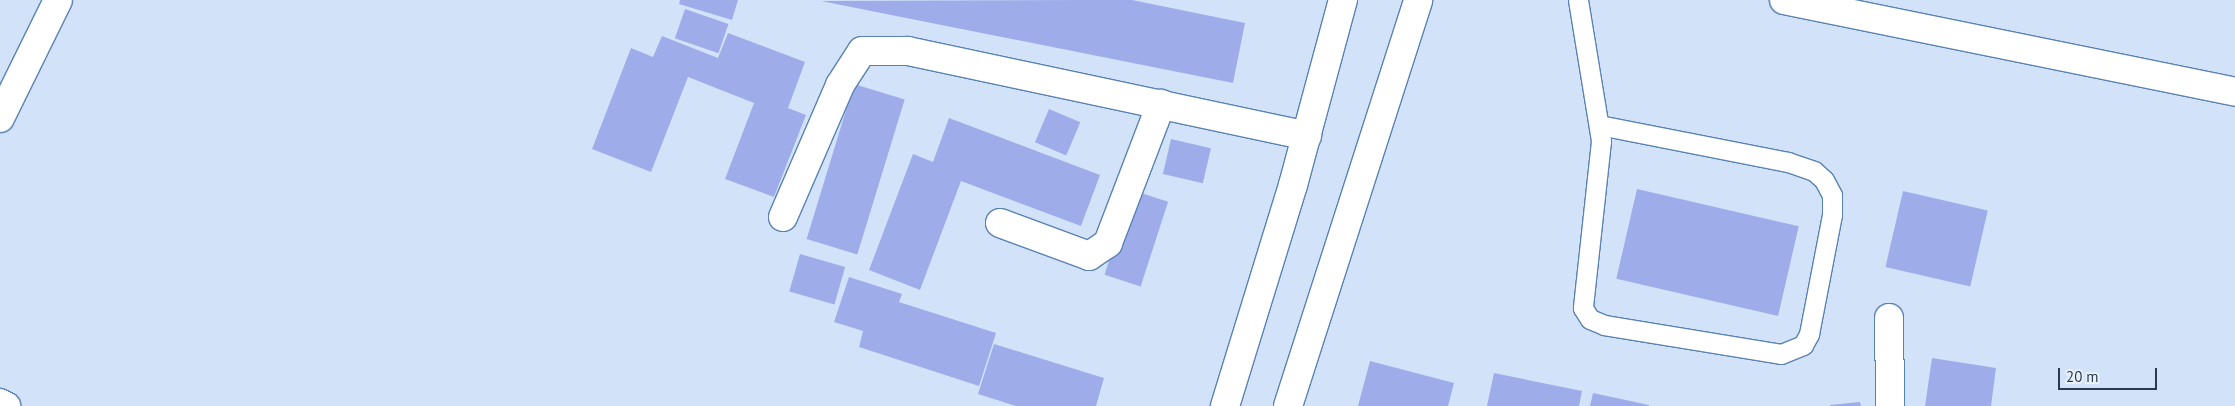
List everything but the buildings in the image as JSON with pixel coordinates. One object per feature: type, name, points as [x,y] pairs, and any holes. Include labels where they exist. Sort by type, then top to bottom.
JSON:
[{"type":"street","points":[[0,118],[58,0]]},
{"type":"street","points":[[1225,406],[1307,136],[1343,0]]},
{"type":"street","points":[[1288,406],[1418,0]]},
{"type":"street","points":[[1784,0],[2235,92]]},
{"type":"street","points":[[783,217],[840,85],[862,51],[908,51],[1307,136]]},
{"type":"street","points":[[1000,223],[1089,256],[1108,243],[1161,104]]},
{"type":"street","points":[[1889,318],[1890,406]]},
{"type":"street","points":[[0,404],[6,406]]},
{"type":"lane","points":[[1578,0],[1600,125],[1582,296],[1590,319],[1780,354],[1803,345],[1809,334],[1832,214],[1832,195],[1824,180],[1814,171],[1788,162],[1600,125]]}]
